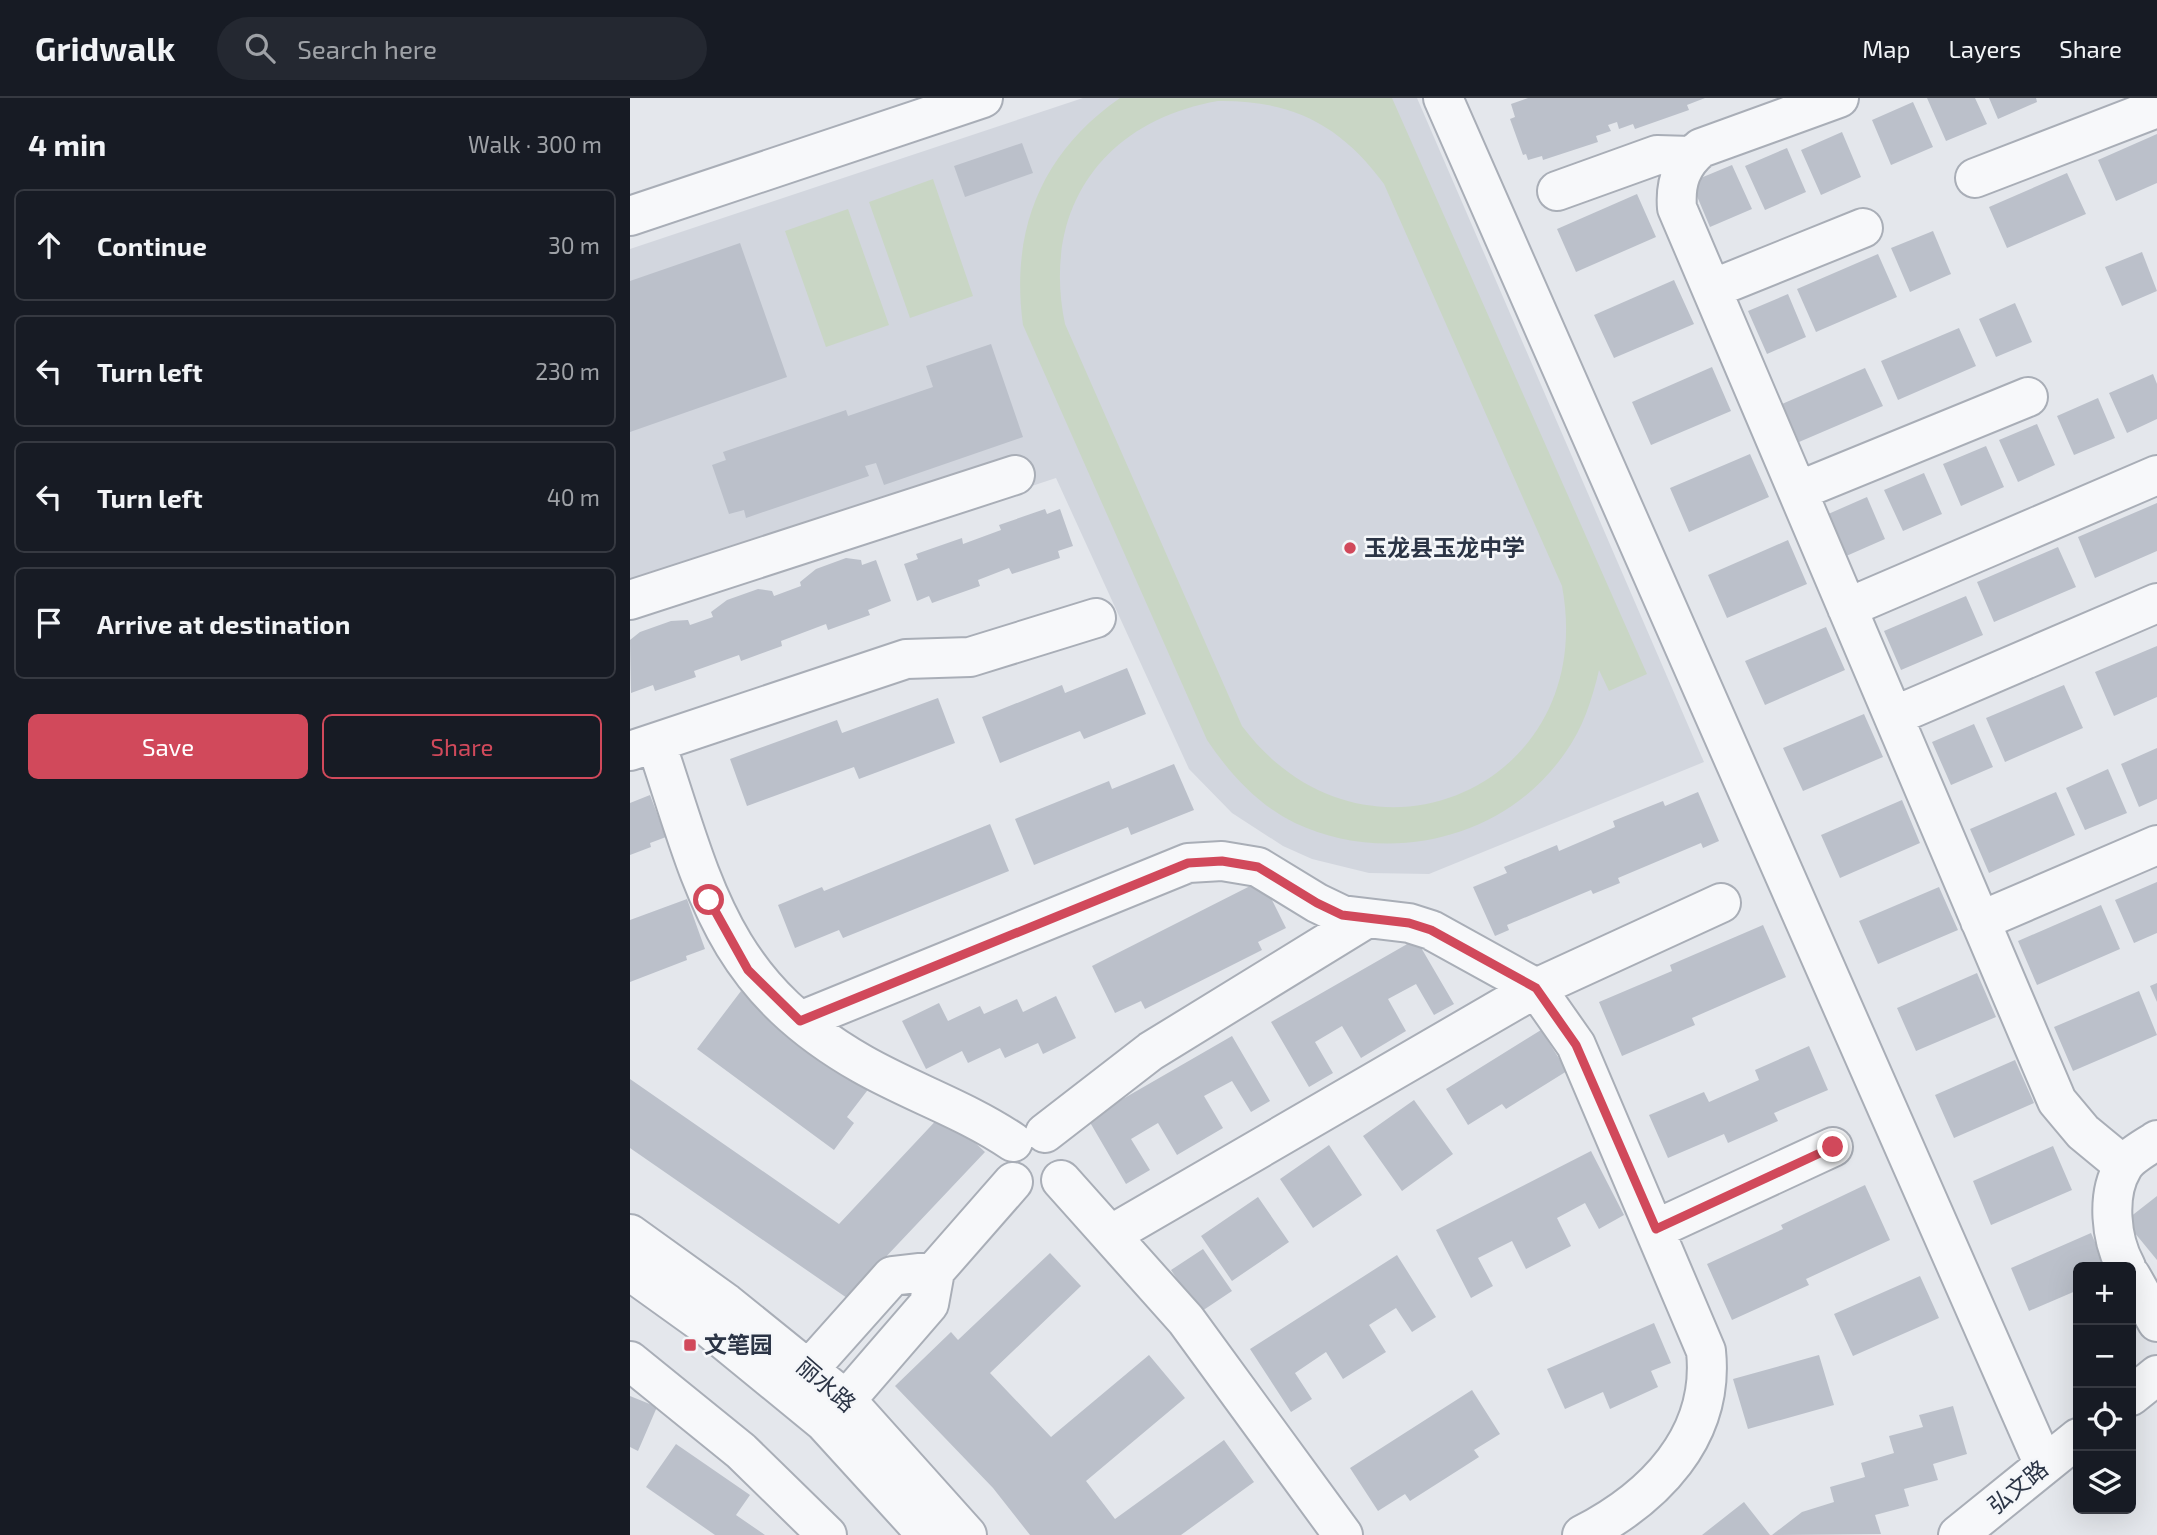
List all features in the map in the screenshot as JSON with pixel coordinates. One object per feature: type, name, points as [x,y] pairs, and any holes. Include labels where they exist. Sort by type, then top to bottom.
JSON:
[{"type":"street","points":[[630,216],[983,98]]},
{"type":"street","points":[[1443,98],[2044,1465]]},
{"type":"street","points":[[1839,98],[1701,148],[1691,156],[1679,177],[1677,208],[2057,1101],[2083,1132],[2123,1165]]},
{"type":"street","points":[[1975,178],[2157,108]]},
{"type":"street","points":[[1556,191],[1657,155],[1691,156]]},
{"type":"street","points":[[1712,289],[1863,228]]},
{"type":"street","points":[[1798,491],[2028,397]]},
{"type":"street","points":[[630,600],[1015,475]]},
{"type":"street","points":[[1847,608],[2157,475]]},
{"type":"street","points":[[1894,716],[2157,603]]},
{"type":"street","points":[[1096,618],[970,657],[906,659],[643,747],[720,924],[748,970],[800,1021],[860,1063],[992,1127],[1029,1138],[1055,1139],[1066,1157],[1066,1168],[1061,1180],[1052,1188],[1040,1192],[1028,1192],[1013,1182],[1005,1165],[1007,1152],[1029,1138],[1150,1051],[1364,919]]},
{"type":"street","points":[[1980,920],[2157,845]]},
{"type":"street","points":[[800,1021],[1188,863],[1222,861],[1258,867],[1342,915],[1386,919],[1431,930],[1536,988],[1576,1045],[1706,1351],[1706,1398],[1695,1431],[1667,1469],[1624,1509],[1582,1535]]},
{"type":"street","points":[[1112,1234],[1536,988],[1721,903]]},
{"type":"street","points":[[2124,1262],[2117,1248],[2113,1214],[2117,1181],[2123,1165],[2157,1140]]},
{"type":"street","points":[[1656,1229],[1833,1147]]},
{"type":"street","points":[[1061,1180],[1112,1234],[1223,1367],[1343,1535]]},
{"type":"street","points":[[846,1400],[929,1304],[935,1271],[1013,1182]]},
{"type":"street","name":"丽水路","points":[[630,1234],[726,1303],[846,1400],[967,1535]]},
{"type":"street","name":"丽水路","points":[[630,1271],[708,1327],[824,1422],[927,1535]]},
{"type":"street","points":[[809,1370],[892,1276],[935,1271]]},
{"type":"street","points":[[2136,1285],[2157,1322]]},
{"type":"street","points":[[630,1361],[741,1451],[827,1535]]},
{"type":"street","points":[[2136,1392],[2157,1375]]},
{"type":"street","name":"弘文路","points":[[1958,1535],[2073,1442]]},
{"type":"shaded area","name":"玉龙县玉龙中学","points":[[1083,98],[1417,98],[1704,762],[1429,874],[1369,873],[1312,859],[1283,846],[1232,813],[1189,769],[1056,478],[630,618],[630,249]]},
{"type":"green space","points":[[1120,98],[1392,98],[1647,674],[1609,691],[1599,670],[1586,713],[1565,753],[1540,783],[1511,806],[1478,825],[1443,837],[1406,843],[1368,843],[1331,836],[1295,823],[1257,798],[1225,765],[1207,740],[1023,325],[1020,291],[1027,226],[1051,169],[1070,143]],"holes":[[[1218,101],[1245,102],[1292,111],[1313,120],[1350,146],[1384,184],[1562,586],[1564,657],[1545,716],[1510,762],[1462,793],[1407,807],[1349,801],[1292,775],[1242,726],[1065,324],[1060,282],[1063,243],[1073,208],[1089,177],[1113,150],[1142,128],[1177,112]]]},
{"type":"green space","points":[[933,179],[973,296],[910,318],[869,202]]},
{"type":"green space","points":[[848,209],[889,325],[826,347],[785,231]]},
{"type":"building","points":[[1528,98],[1705,98],[1687,105],[1689,110],[1635,129],[1633,124],[1619,129],[1617,122],[1608,125],[1611,131],[1596,136],[1598,142],[1543,160],[1542,156],[1528,160],[1526,154],[1523,155],[1510,119],[1515,117],[1511,104]]},
{"type":"building","points":[[1927,98],[1975,98],[1987,124],[1946,141]]},
{"type":"building","points":[[1989,98],[2036,98],[2037,102],[1998,119]]},
{"type":"building","points":[[1913,102],[1933,147],[1891,165],[1872,120]]},
{"type":"building","points":[[1842,132],[1861,177],[1821,195],[1801,150]]},
{"type":"building","points":[[2157,134],[2157,183],[2116,201],[2098,160]]},
{"type":"building","points":[[1022,143],[1033,173],[965,197],[954,166]]},
{"type":"building","points":[[1787,148],[1806,192],[1765,210],[1745,166]]},
{"type":"building","points":[[1732,165],[1752,209],[1710,227],[1691,182]]},
{"type":"building","points":[[2067,173],[2086,214],[2007,248],[1989,207]]},
{"type":"building","points":[[1637,194],[1656,237],[1576,272],[1557,229]]},
{"type":"building","points":[[1933,231],[1951,274],[1910,292],[1891,248]]},
{"type":"building","points":[[740,243],[787,377],[630,432],[630,281]]},
{"type":"building","points":[[2142,252],[2157,291],[2122,306],[2105,267]]},
{"type":"building","points":[[1878,254],[1897,297],[1816,332],[1797,289]]},
{"type":"building","points":[[1674,280],[1694,324],[1614,358],[1594,315]]},
{"type":"building","points":[[1788,294],[1806,337],[1767,354],[1748,311]]},
{"type":"building","points":[[2015,303],[2032,342],[1996,357],[1979,319]]},
{"type":"building","points":[[1959,328],[1976,366],[1898,400],[1881,361]]},
{"type":"building","points":[[991,344],[1023,437],[884,485],[876,463],[865,466],[869,476],[746,518],[744,510],[729,514],[712,465],[726,460],[723,452],[846,410],[848,416],[933,387],[926,366]]},
{"type":"building","points":[[1712,367],[1731,411],[1651,445],[1632,402]]},
{"type":"building","points":[[1865,368],[1883,406],[1799,442],[1782,404]]},
{"type":"building","points":[[2153,374],[2157,384],[2157,419],[2127,433],[2109,393]]},
{"type":"building","points":[[2098,398],[2115,438],[2074,455],[2057,416]]},
{"type":"building","points":[[2037,424],[2055,465],[2018,482],[1999,440]]},
{"type":"building","points":[[1986,446],[2004,487],[1961,506],[1943,464]]},
{"type":"building","points":[[1750,454],[1769,497],[1689,532],[1670,488]]},
{"type":"building","points":[[1924,473],[1942,514],[1903,531],[1884,490]]},
{"type":"building","points":[[1867,497],[1885,539],[1844,557],[1826,515]]},
{"type":"building","points":[[2157,503],[2157,551],[2095,578],[2078,537]]},
{"type":"building","points":[[1045,509],[1047,514],[1060,509],[1073,546],[1058,551],[1060,558],[1012,574],[1009,568],[978,580],[980,586],[932,603],[929,596],[917,601],[904,564],[918,559],[916,554],[962,538],[963,544],[1001,530],[999,525]]},
{"type":"building","points":[[1788,540],[1807,584],[1727,618],[1708,575]]},
{"type":"building","points":[[2058,547],[2076,587],[1994,622],[1977,582]]},
{"type":"building","points":[[846,558],[861,560],[862,565],[876,560],[891,601],[868,610],[870,615],[828,630],[826,624],[781,641],[782,646],[741,661],[739,655],[694,671],[696,677],[655,691],[653,685],[631,693],[630,640],[640,632],[671,621],[688,620],[690,625],[713,617],[711,612],[727,600],[758,589],[772,591],[774,596],[801,586],[800,582],[816,569]]},
{"type":"building","points":[[1966,596],[1983,635],[1901,670],[1884,631]]},
{"type":"building","points":[[1826,627],[1845,670],[1765,705],[1745,661]]},
{"type":"building","points":[[2157,646],[2157,697],[2114,716],[2095,672]]},
{"type":"building","points":[[1127,668],[1146,714],[1084,739],[1080,731],[1000,763],[982,717],[1062,685],[1065,693]]},
{"type":"building","points":[[2064,685],[2083,728],[2005,762],[1986,718]]},
{"type":"building","points":[[938,698],[955,743],[859,779],[854,767],[747,806],[730,759],[837,720],[842,733]]},
{"type":"building","points":[[1864,714],[1883,757],[1803,791],[1783,748]]},
{"type":"building","points":[[1974,724],[1993,767],[1951,785],[1932,742]]},
{"type":"building","points":[[2157,748],[2157,799],[2139,807],[2121,764]]},
{"type":"building","points":[[1174,764],[1194,810],[1131,835],[1128,827],[1034,865],[1015,819],[1109,781],[1112,789]]},
{"type":"building","points":[[2108,769],[2127,813],[2085,830],[2066,788]]},
{"type":"building","points":[[1698,792],[1719,841],[1703,848],[1701,843],[1618,878],[1620,883],[1593,894],[1591,890],[1507,925],[1509,930],[1495,936],[1473,887],[1507,873],[1504,867],[1557,845],[1559,851],[1615,827],[1613,821],[1663,801],[1665,806]]},
{"type":"building","points":[[2056,792],[2075,835],[1989,873],[1970,829]]},
{"type":"building","points":[[650,795],[666,837],[650,843],[651,847],[630,855],[630,803]]},
{"type":"building","points":[[1902,800],[1920,843],[1840,878],[1821,835]]},
{"type":"building","points":[[990,824],[1009,871],[843,938],[839,930],[795,948],[778,905],[822,887],[824,891]]},
{"type":"building","points":[[1262,880],[1286,928],[1258,942],[1262,950],[1145,1009],[1141,1001],[1115,1013],[1092,966]]},
{"type":"building","points":[[2157,882],[2157,933],[2134,943],[2115,900]]},
{"type":"building","points":[[1939,887],[1958,930],[1878,964],[1859,921]]},
{"type":"building","points":[[687,899],[705,949],[686,956],[687,960],[630,982],[630,920]]},
{"type":"building","points":[[2101,905],[2120,949],[2037,985],[2018,941]]},
{"type":"building","points":[[1763,925],[1786,977],[1692,1018],[1695,1025],[1622,1056],[1599,1002],[1672,971],[1670,965]]},
{"type":"building","points":[[1416,939],[1454,1004],[1434,1015],[1416,984],[1388,999],[1406,1031],[1361,1058],[1342,1026],[1315,1042],[1333,1073],[1309,1087],[1271,1022]]},
{"type":"building","points":[[1977,973],[1996,1017],[1916,1051],[1897,1008]]},
{"type":"building","points":[[2157,983],[2157,1002],[2150,986]]},
{"type":"building","points":[[741,991],[870,1087],[847,1117],[854,1123],[834,1150],[697,1049]]},
{"type":"building","points":[[2139,991],[2157,1035],[2073,1071],[2054,1027]]},
{"type":"building","points":[[1056,996],[1076,1038],[1043,1054],[1038,1043],[1005,1058],[1000,1048],[968,1063],[962,1051],[926,1069],[902,1021],[939,1003],[948,1021],[980,1006],[984,1014],[1017,999],[1023,1012]]},
{"type":"building","points":[[1541,1030],[1567,1071],[1506,1109],[1502,1104],[1468,1125],[1446,1089]]},
{"type":"building","points":[[1232,1036],[1270,1101],[1251,1112],[1232,1081],[1204,1096],[1223,1128],[1177,1155],[1158,1123],[1131,1139],[1150,1170],[1126,1184],[1088,1119]]},
{"type":"building","points":[[1809,1046],[1828,1090],[1774,1113],[1778,1121],[1728,1143],[1724,1134],[1668,1158],[1649,1115],[1704,1092],[1709,1102],[1759,1080],[1755,1070]]},
{"type":"building","points":[[2015,1060],[2034,1103],[1954,1138],[1935,1095]]},
{"type":"building","points":[[630,1079],[839,1224],[943,1113],[985,1152],[847,1298],[630,1148]]},
{"type":"building","points":[[1414,1100],[1453,1154],[1402,1191],[1363,1136]]},
{"type":"building","points":[[1329,1145],[1362,1195],[1313,1228],[1280,1179]]},
{"type":"building","points":[[2053,1146],[2072,1190],[1991,1225],[1973,1181]]},
{"type":"building","points":[[1591,1151],[1624,1215],[1599,1229],[1585,1203],[1557,1218],[1571,1246],[1526,1269],[1512,1241],[1478,1258],[1493,1286],[1471,1298],[1436,1230]]},
{"type":"building","points":[[1865,1185],[1890,1240],[1806,1279],[1809,1285],[1732,1320],[1707,1264],[1783,1229],[1781,1225]]},
{"type":"building","points":[[2157,1196],[2157,1260],[2125,1221]]},
{"type":"building","points":[[1258,1197],[1289,1242],[1232,1281],[1201,1236]]},
{"type":"building","points":[[2091,1233],[2104,1262],[2073,1262],[2073,1292],[2029,1311],[2011,1268]]},
{"type":"building","points":[[1203,1249],[1232,1291],[1199,1313],[1171,1270]]},
{"type":"building","points":[[1050,1253],[1081,1286],[990,1373],[1051,1437],[1149,1355],[1185,1398],[1086,1481],[1115,1519],[1224,1440],[1254,1482],[1181,1535],[1030,1535],[993,1488],[895,1386],[951,1332],[958,1340]]},
{"type":"building","points":[[1397,1255],[1436,1317],[1412,1332],[1396,1308],[1369,1325],[1386,1352],[1343,1379],[1326,1352],[1295,1373],[1312,1399],[1291,1412],[1250,1349]]},
{"type":"building","points":[[1920,1276],[1939,1318],[1853,1356],[1834,1314]]},
{"type":"building","points":[[1654,1323],[1671,1363],[1651,1371],[1658,1387],[1610,1409],[1603,1392],[1565,1409],[1547,1369]]},
{"type":"building","points":[[1819,1355],[1834,1405],[1748,1429],[1733,1379]]},
{"type":"building","points":[[1472,1390],[1500,1434],[1474,1450],[1479,1457],[1410,1501],[1405,1494],[1378,1511],[1350,1468]]},
{"type":"building","points":[[630,1396],[657,1407],[638,1451],[630,1447]]},
{"type":"building","points":[[1953,1406],[1967,1454],[1933,1464],[1938,1480],[1904,1489],[1909,1506],[1875,1515],[1881,1534],[1772,1535],[1802,1512],[1834,1502],[1830,1487],[1865,1477],[1861,1463],[1894,1453],[1889,1436],[1923,1427],[1919,1415]]},
{"type":"building","points":[[676,1444],[750,1495],[736,1515],[765,1535],[715,1535],[646,1487]]},
{"type":"building","points":[[1744,1502],[1770,1535],[1702,1535]]},
{"type":"place","name":"玉龙县玉龙中学","points":[[1350,548]]},
{"type":"place","name":"文笔园","points":[[690,1345]]},
{"type":"route","points":[[709,900],[733,948],[748,970],[770,995],[800,1021],[1188,863],[1222,861],[1258,867],[1342,915],[1386,919],[1431,930],[1536,988],[1576,1045],[1656,1229],[1833,1147]]}]
